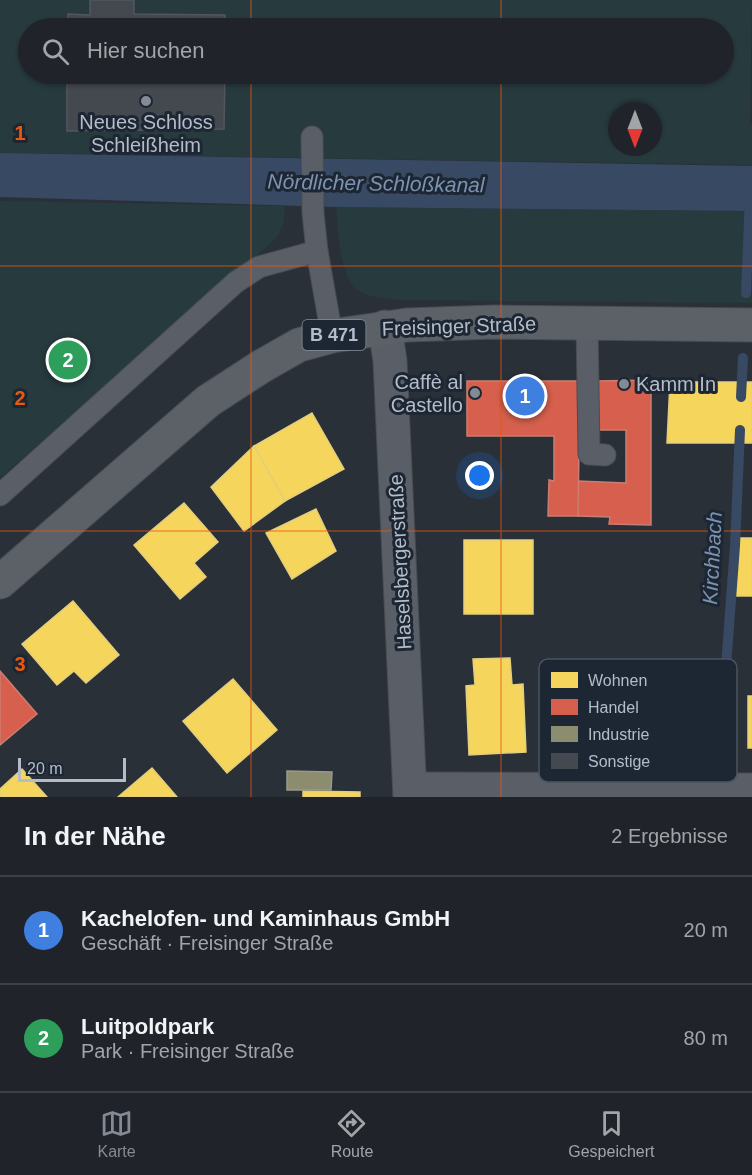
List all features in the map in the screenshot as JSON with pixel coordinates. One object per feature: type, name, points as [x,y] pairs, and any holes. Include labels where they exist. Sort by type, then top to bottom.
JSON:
[{"type":"main road","name":"Freisinger Straße","points":[[0,582],[208,401],[299,345],[332,336],[385,327],[494,322],[752,326]]},
{"type":"street","name":"Haselsbergerstraße","points":[[385,327],[390,361],[410,793]]},
{"type":"street","points":[[410,793],[752,790]]},
{"type":"lane","points":[[312,141],[313,213],[317,251],[332,336]]},
{"type":"lane","points":[[0,495],[236,282],[259,267],[317,251]]},
{"type":"lane","points":[[586,323],[589,454],[605,455]]},
{"type":"green space","points":[[0,0],[752,0],[750,124],[752,125],[752,165],[0,153]]},
{"type":"green space","points":[[0,201],[285,206],[282,226],[272,242],[0,478]]},
{"type":"green space","points":[[336,207],[752,211],[752,303],[398,300],[371,296],[357,289],[346,274],[340,251]]},
{"type":"water","name":"Nördlicher Schloßkanal","points":[[0,153],[752,166],[752,211],[336,207],[0,197]]},
{"type":"building: Wohnen","points":[[670,382],[752,382],[752,443],[667,443]]},
{"type":"building: Wohnen","points":[[312,413],[344,469],[285,501],[254,446]]},
{"type":"building: Wohnen","points":[[254,446],[285,501],[244,531],[211,487]]},
{"type":"building: Wohnen","points":[[184,503],[218,542],[194,563],[206,577],[180,599],[134,545]]},
{"type":"building: Wohnen","points":[[316,509],[336,551],[292,579],[266,533]]},
{"type":"building: Wohnen","points":[[736,538],[752,538],[752,596],[734,596]]},
{"type":"building: Wohnen","points":[[464,540],[533,540],[533,614],[464,614]]},
{"type":"building: Wohnen","points":[[73,601],[119,655],[86,683],[74,671],[57,685],[22,644]]},
{"type":"building: Wohnen","points":[[510,658],[512,685],[523,684],[526,752],[469,755],[466,686],[475,685],[473,659]]},
{"type":"building: Wohnen","points":[[233,679],[277,730],[227,773],[183,721]]},
{"type":"building: Wohnen","points":[[748,696],[752,696],[752,748],[748,748]]},
{"type":"building: Wohnen","points":[[152,768],[177,797],[118,797]]},
{"type":"building: Wohnen","points":[[22,769],[47,797],[0,797],[0,789]]},
{"type":"building: Wohnen","points":[[303,791],[360,792],[360,797],[303,797]]},
{"type":"building: Handel","points":[[651,380],[651,525],[609,524],[610,517],[578,516],[578,481],[626,483],[626,430],[598,430],[597,381]]},
{"type":"building: Handel","points":[[467,381],[580,381],[578,516],[548,516],[549,480],[554,481],[554,436],[467,436]]},
{"type":"building: Handel","points":[[0,671],[37,714],[0,745]]},
{"type":"building: Industrie","points":[[287,771],[332,772],[331,790],[287,790]]},
{"type":"building: Sonstige","points":[[90,0],[134,0],[134,14],[225,15],[225,18],[68,18],[68,14],[90,15]]},
{"type":"building: Sonstige","name":"Neues Schloss Schleißheim","points":[[67,84],[225,84],[224,129],[67,131]]},
{"type":"waterway","name":"Kirchbach","points":[[746,293],[750,197]]},
{"type":"waterway","name":"Kirchbach","points":[[741,397],[743,358]]},
{"type":"waterway","name":"Kirchbach","points":[[727,659],[735,546],[740,430]]},
{"type":"place","name":"Neues Schloss Schleißheim","points":[[146,101]]},
{"type":"place","name":"Luitpoldpark","points":[[68,360]]},
{"type":"place","name":"Kamm In","points":[[624,384]]},
{"type":"place","name":"Caffè al Castello","points":[[475,393]]},
{"type":"place","name":"Kachelofen- und Kaminhaus GmbH","points":[[525,396]]}]
